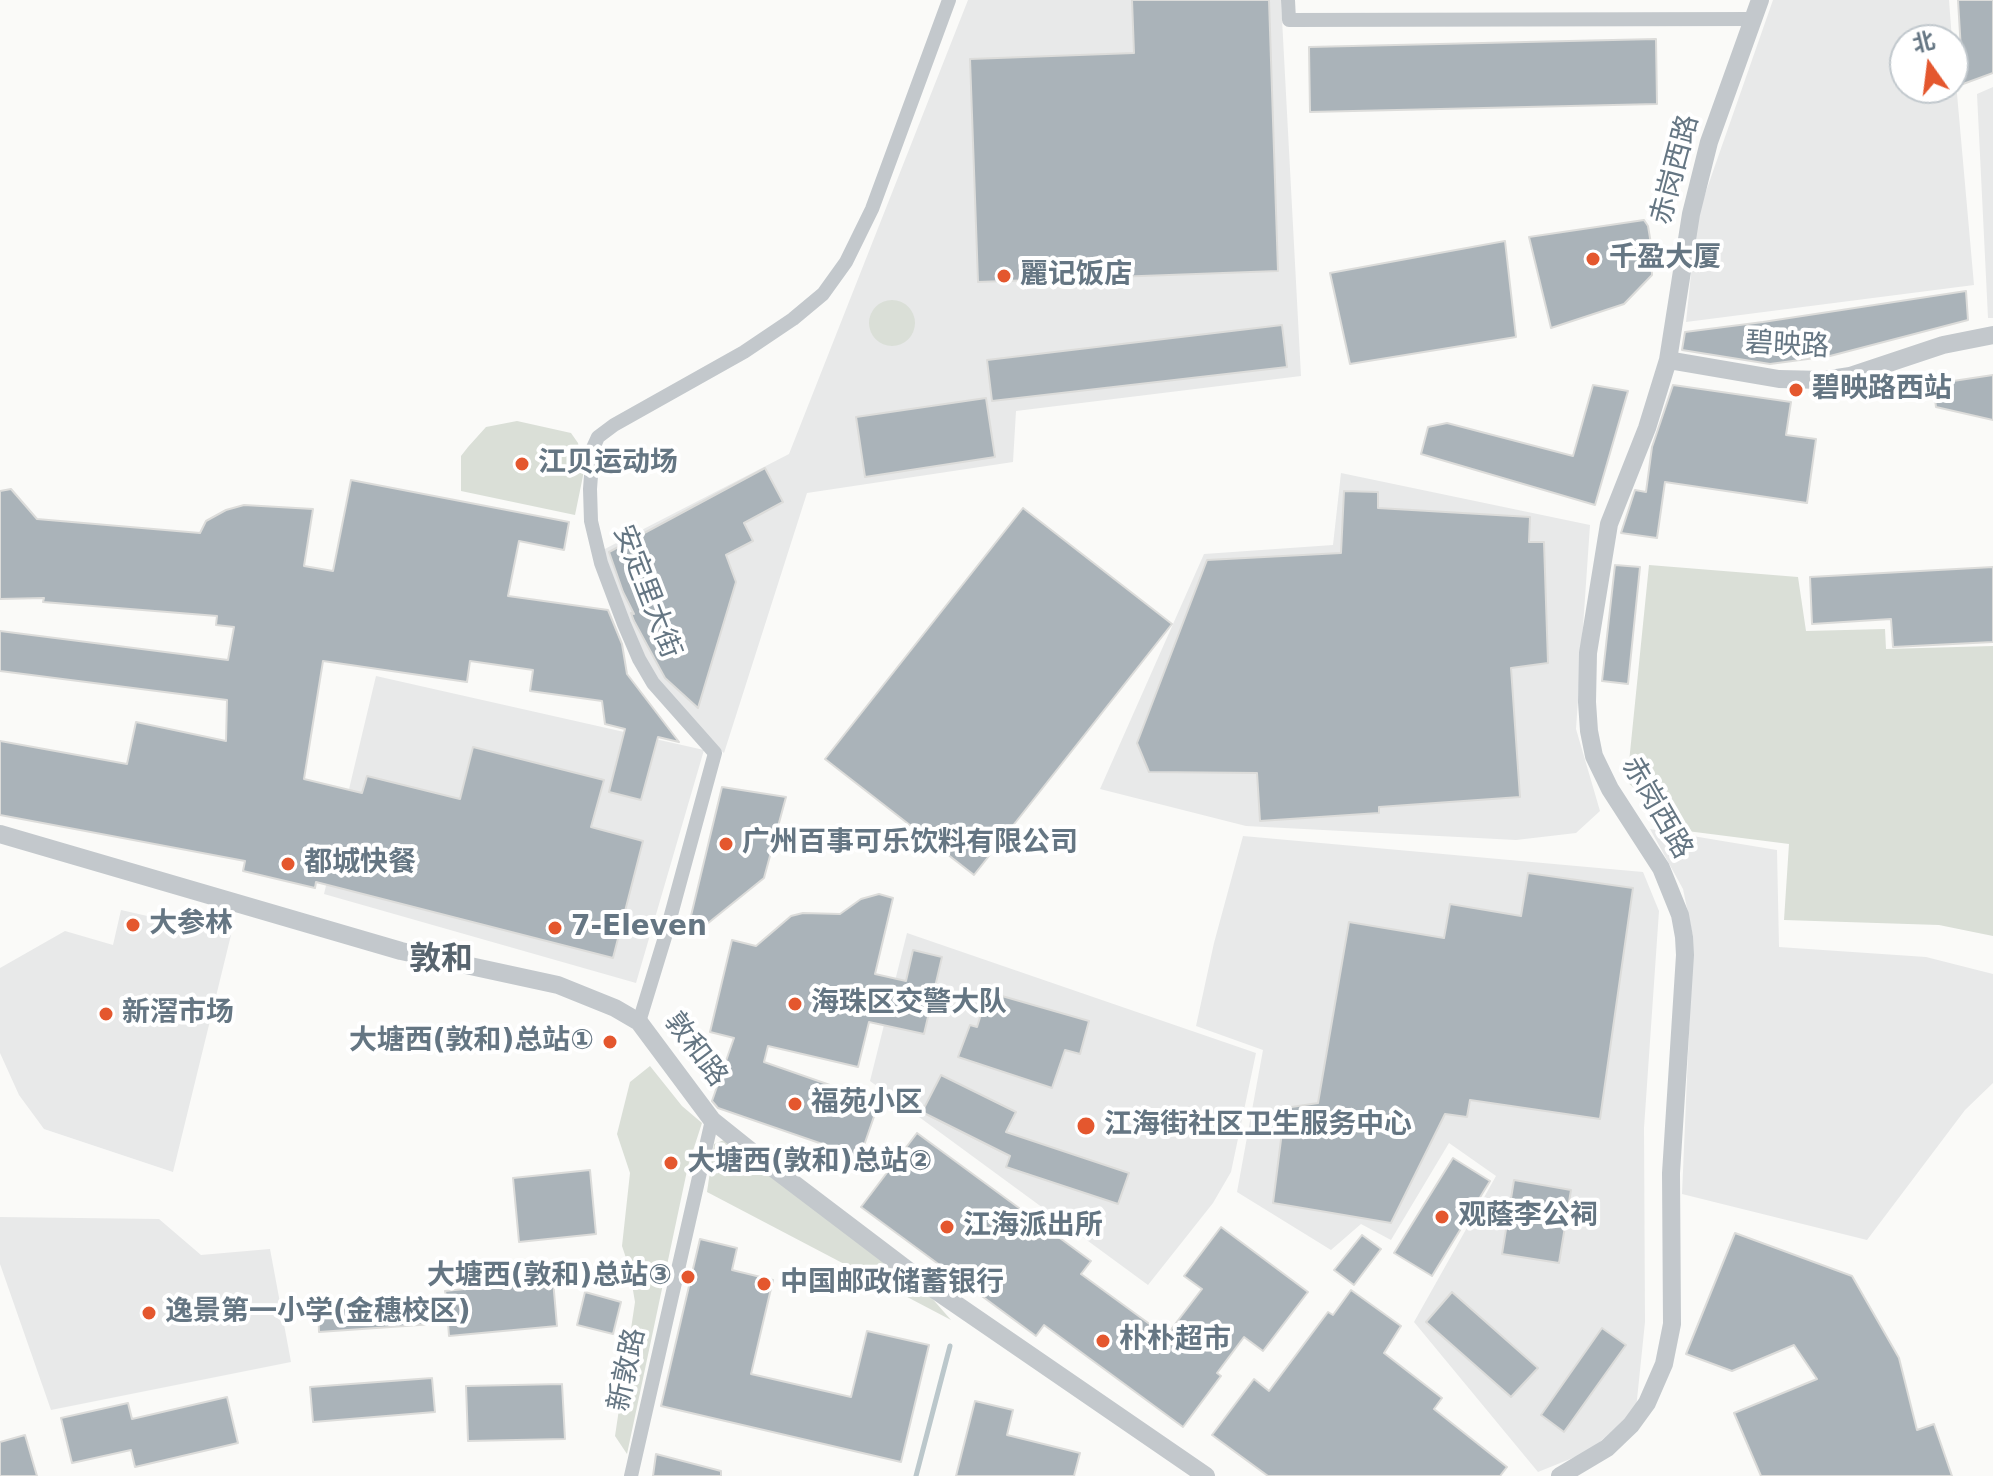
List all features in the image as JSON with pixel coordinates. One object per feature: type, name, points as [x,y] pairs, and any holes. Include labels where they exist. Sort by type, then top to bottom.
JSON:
[{"type":"street","name":"安定里大街","points":[[639,1022],[715,753],[653,683],[624,624],[601,563],[591,521],[593,448],[598,437],[614,425],[744,352],[823,294],[846,262],[872,209],[949,0]]},
{"type":"street","points":[[1288,0],[1289,20],[1754,19]]},
{"type":"street","name":"赤岗西路","points":[[1560,1476],[1607,1448],[1631,1425],[1647,1403],[1664,1364],[1672,1324],[1671,1173],[1684,937],[1680,915],[1661,868],[1610,789],[1594,756],[1587,702],[1588,653],[1609,524],[1647,428],[1668,360],[1691,214],[1705,156],[1760,0]]},
{"type":"street","name":"碧映路","points":[[1668,360],[1779,379],[1824,380],[1850,376],[1943,345],[1993,335]]},
{"type":"street","name":"敦和路","points":[[0,834],[401,951],[558,985],[615,1008],[639,1022],[712,1120],[922,1281],[1206,1476]]},
{"type":"street","name":"新敦路","points":[[631,1476],[712,1120]]},
{"type":"shaded area","points":[[968,0],[1281,0],[1301,376],[1016,411],[1013,462],[807,493],[724,753],[703,737],[645,663],[599,552],[789,454]]},
{"type":"shaded area","points":[[1773,0],[1949,0],[1951,24],[1889,24],[1889,104],[1958,104],[1974,285],[1686,322],[1697,217]]},
{"type":"shaded area","points":[[1993,87],[1993,318],[1988,318],[1977,94]]},
{"type":"shaded area","points":[[892,300],[901,301],[908,307],[914,314],[914,332],[908,339],[901,345],[892,346],[883,345],[876,339],[870,332],[869,323],[870,314],[876,307],[883,301]]},
{"type":"shaded area","name":"江贝运动场","points":[[517,421],[571,433],[578,443],[584,471],[575,515],[461,491],[461,456],[468,447],[486,427]]},
{"type":"shaded area","points":[[1341,473],[1590,525],[1576,729],[1600,811],[1576,833],[1516,840],[1246,826],[1100,789],[1204,554],[1333,545]]},
{"type":"shaded area","points":[[1649,565],[1798,577],[1806,631],[1885,629],[1886,649],[1993,646],[1993,936],[1939,925],[1784,920],[1789,844],[1687,831],[1627,782]]},
{"type":"shaded area","points":[[376,676],[704,750],[636,983],[324,894]]},
{"type":"shaded area","points":[[1650,829],[1777,850],[1779,947],[1926,957],[1993,974],[1993,1083],[1965,1110],[1867,1240],[1682,1194],[1693,937],[1683,889]]},
{"type":"shaded area","points":[[1243,836],[1643,872],[1659,911],[1644,1128],[1645,1322],[1636,1409],[1590,1451],[1538,1472],[1414,1322],[1496,1176],[1449,1143],[1391,1240],[1361,1224],[1331,1250],[1237,1192],[1263,1050],[1196,1026],[1214,943]]},
{"type":"shaded area","name":"新滘市场","points":[[121,910],[231,935],[173,1172],[44,1129],[19,1095],[0,1053],[0,968],[65,931],[113,945]]},
{"type":"shaded area","name":"江海街社区卫生服务中心","points":[[907,933],[1256,1053],[1231,1172],[1213,1203],[1148,1285],[870,1081]]},
{"type":"shaded area","points":[[650,1066],[682,1106],[702,1123],[688,1166],[627,1454],[615,1436],[635,1302],[622,1246],[630,1173],[617,1134],[630,1082]]},
{"type":"shaded area","points":[[724,1140],[923,1288],[951,1320],[707,1192],[714,1144]]},
{"type":"shaded area","name":"逸景第一小学(金穗校区)","points":[[0,1217],[159,1219],[201,1255],[270,1249],[291,1362],[51,1410],[0,1264]]},
{"type":"building","points":[[1132,0],[1269,0],[1278,271],[978,282],[970,59],[1134,53]]},
{"type":"building","points":[[1958,0],[1993,0],[1993,73],[1969,82],[1969,24],[1959,24]]},
{"type":"building","points":[[1656,39],[1657,104],[1310,112],[1309,47]]},
{"type":"building","name":"千盈大厦","points":[[1644,220],[1651,244],[1652,275],[1624,304],[1551,328],[1529,237]]},
{"type":"building","points":[[1505,241],[1516,337],[1350,364],[1330,273]]},
{"type":"building","points":[[1966,291],[1968,320],[1830,356],[1770,364],[1682,350],[1685,332]]},
{"type":"building","points":[[1282,325],[1287,367],[992,401],[987,360]]},
{"type":"building","points":[[1993,375],[1993,420],[1936,407],[1933,384]]},
{"type":"building","points":[[1593,385],[1628,391],[1595,505],[1421,454],[1428,427],[1447,423],[1573,456]]},
{"type":"building","points":[[1673,385],[1791,402],[1786,435],[1816,439],[1807,503],[1665,482],[1657,538],[1621,533],[1635,490],[1646,492],[1652,447]]},
{"type":"building","points":[[986,398],[995,457],[865,477],[856,417]]},
{"type":"building","points":[[765,468],[783,502],[744,523],[753,541],[726,555],[736,582],[698,708],[665,678],[634,621],[609,552]]},
{"type":"building","points":[[351,480],[569,522],[564,550],[519,541],[508,596],[608,610],[622,644],[627,674],[679,742],[658,737],[641,800],[609,792],[625,729],[605,724],[602,701],[530,691],[533,670],[470,661],[467,682],[323,661],[304,779],[362,793],[367,776],[460,799],[473,747],[604,780],[591,827],[643,841],[613,958],[316,882],[315,888],[243,871],[245,861],[0,815],[0,741],[127,764],[136,722],[226,741],[227,700],[0,671],[0,631],[228,660],[234,627],[216,625],[217,616],[43,602],[44,598],[0,599],[0,491],[11,489],[37,519],[200,533],[206,521],[244,505],[313,509],[304,566],[333,571]]},
{"type":"building","points":[[1344,491],[1378,492],[1378,508],[1530,517],[1529,542],[1544,542],[1548,663],[1511,668],[1520,797],[1379,807],[1379,813],[1260,821],[1257,773],[1149,772],[1137,743],[1207,560],[1341,553]]},
{"type":"building","points":[[1023,508],[1172,624],[974,875],[825,759]]},
{"type":"building","points":[[1615,565],[1640,567],[1628,684],[1602,681]]},
{"type":"building","points":[[1993,567],[1993,642],[1893,647],[1891,619],[1812,624],[1810,577]]},
{"type":"building","points":[[722,787],[786,797],[764,878],[707,924],[690,920]]},
{"type":"building","points":[[1528,873],[1633,888],[1600,1119],[1470,1100],[1467,1117],[1445,1114],[1391,1223],[1273,1203],[1285,1108],[1318,1103],[1349,922],[1444,938],[1450,904],[1521,916]]},
{"type":"building","points":[[879,894],[893,898],[875,974],[906,981],[913,950],[942,957],[924,1034],[869,1022],[858,1067],[768,1046],[764,1062],[870,1099],[878,1105],[860,1157],[718,1108],[712,1101],[734,1038],[710,1032],[732,940],[756,946],[791,916],[803,913],[840,914],[861,899]]},
{"type":"building","points":[[988,992],[1089,1021],[1080,1054],[1065,1050],[1052,1088],[958,1057],[970,1025],[977,1027]]},
{"type":"building","points":[[941,1075],[1016,1112],[1006,1132],[1129,1173],[1118,1204],[1006,1167],[1010,1156],[922,1112]]},
{"type":"building","points":[[917,1133],[1091,1261],[1081,1274],[1166,1336],[1202,1289],[1184,1276],[1221,1227],[1308,1292],[1263,1351],[1244,1337],[1217,1373],[1221,1376],[1183,1427],[1044,1325],[1036,1336],[861,1207]]},
{"type":"building","name":"观蔭李公祠","points":[[1453,1158],[1490,1181],[1432,1276],[1394,1253]]},
{"type":"building","points":[[590,1170],[596,1234],[519,1242],[513,1178]]},
{"type":"building","points":[[1514,1180],[1571,1190],[1559,1263],[1502,1254]]},
{"type":"building","points":[[1735,1233],[1852,1276],[1899,1358],[1917,1430],[1934,1424],[1952,1476],[1761,1476],[1734,1413],[1817,1379],[1794,1345],[1732,1371],[1686,1354]]},
{"type":"building","points":[[1362,1235],[1381,1249],[1354,1285],[1334,1270]]},
{"type":"building","points":[[700,1239],[737,1248],[732,1270],[773,1280],[751,1374],[851,1397],[867,1331],[929,1345],[901,1462],[661,1406]]},
{"type":"building","points":[[553,1280],[557,1326],[449,1336],[448,1323],[319,1332],[318,1306],[446,1297],[445,1291]]},
{"type":"building","points":[[1351,1290],[1401,1326],[1384,1353],[1442,1398],[1434,1409],[1507,1467],[1500,1476],[1268,1476],[1212,1435],[1254,1379],[1269,1391],[1328,1312],[1333,1315]]},
{"type":"building","points":[[585,1292],[621,1302],[613,1334],[577,1325]]},
{"type":"building","points":[[1452,1292],[1538,1368],[1511,1397],[1426,1322]]},
{"type":"building","points":[[1602,1328],[1626,1345],[1564,1432],[1541,1415]]},
{"type":"building","points":[[432,1378],[435,1412],[313,1422],[310,1387]]},
{"type":"building","points":[[562,1384],[565,1439],[468,1441],[466,1386]]},
{"type":"building","points":[[227,1397],[238,1443],[135,1467],[131,1450],[72,1463],[61,1418],[128,1403],[132,1419]]},
{"type":"building","points":[[975,1401],[1013,1410],[1007,1435],[1080,1453],[1074,1476],[956,1476]]},
{"type":"building","points":[[25,1435],[37,1476],[0,1476],[0,1442]]},
{"type":"building","points":[[656,1454],[721,1471],[721,1476],[653,1476]]},
{"type":"waterway","points":[[916,1476],[950,1346]]},
{"type":"place","name":"千盈大厦","points":[[1593,259]]},
{"type":"place","name":"麗记饭店","points":[[1004,276]]},
{"type":"place","name":"碧映路西站","points":[[1796,390]]},
{"type":"place","name":"江贝运动场","points":[[522,464]]},
{"type":"place","name":"广州百事可乐饮料有限公司","points":[[726,844]]},
{"type":"place","name":"都城快餐","points":[[288,864]]},
{"type":"place","name":"大参林","points":[[133,925]]},
{"type":"place","name":"7-Eleven","points":[[555,928]]},
{"type":"place","name":"海珠区交警大队","points":[[795,1004]]},
{"type":"place","name":"新滘市场","points":[[106,1014]]},
{"type":"place","name":"大塘西(敦和)总站①","points":[[610,1042]]},
{"type":"place","name":"福苑小区","points":[[795,1104]]},
{"type":"place","name":"江海街社区卫生服务中心","points":[[1086,1126]]},
{"type":"place","name":"大塘西(敦和)总站②","points":[[671,1163]]},
{"type":"place","name":"观蔭李公祠","points":[[1442,1217]]},
{"type":"place","name":"江海派出所","points":[[947,1227]]},
{"type":"place","name":"大塘西(敦和)总站③","points":[[688,1277]]},
{"type":"place","name":"中国邮政储蓄银行","points":[[764,1284]]},
{"type":"place","name":"逸景第一小学(金穗校区)","points":[[149,1313]]},
{"type":"place","name":"朴朴超市","points":[[1103,1341]]},
{"type":"district","name":"敦和","points":[[441,961]]}]
